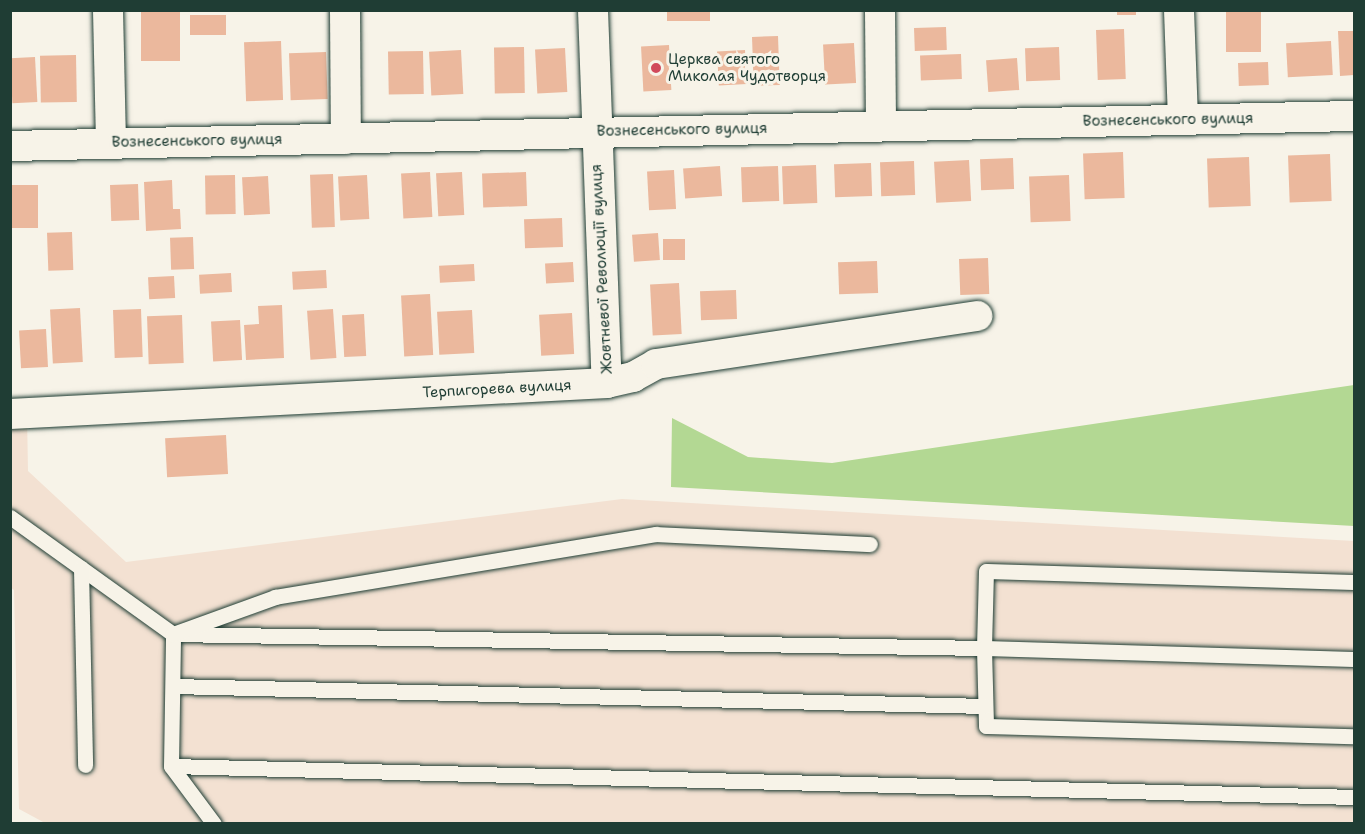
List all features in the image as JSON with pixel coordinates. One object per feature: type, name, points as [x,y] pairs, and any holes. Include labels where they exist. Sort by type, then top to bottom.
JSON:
[{"type":"street","points":[[108,10],[111,142]]},
{"type":"street","points":[[345,10],[346,139]]},
{"type":"street","name":"Жовтневої Революції вулиця","points":[[593,10],[607,383]]},
{"type":"street","points":[[880,10],[881,125]]},
{"type":"street","points":[[1179,10],[1183,119]]},
{"type":"street","name":"Вознесенського вулиця","points":[[10,146],[1354,116]]},
{"type":"street","name":"Терпигорева вулиця","points":[[10,414],[607,383],[633,377],[656,364],[977,316]]},
{"type":"lane","points":[[10,517],[174,634],[984,648],[1354,659]]},
{"type":"lane","points":[[174,634],[275,597],[656,534],[870,544]]},
{"type":"lane","points":[[81,568],[85,765]]},
{"type":"lane","points":[[1354,582],[986,571],[984,648],[986,726],[1354,736]]},
{"type":"lane","points":[[174,634],[171,766],[214,824]]},
{"type":"lane","points":[[173,686],[984,706]]},
{"type":"lane","points":[[171,766],[1354,796]]},
{"type":"shaded area","points":[[10,414],[27,414],[28,471],[126,562],[622,499],[1354,541],[1354,823],[45,823],[19,809],[14,590],[10,587]]},
{"type":"green space","points":[[1354,385],[1354,526],[671,487],[672,418],[748,457],[832,463]]},
{"type":"building","points":[[141,10],[180,10],[180,61],[141,61]]},
{"type":"building","points":[[667,10],[710,10],[710,21],[667,21]]},
{"type":"building","points":[[1117,10],[1136,10],[1136,15],[1117,15]]},
{"type":"building","points":[[1226,10],[1261,10],[1261,52],[1226,52]]},
{"type":"building","points":[[190,15],[226,15],[226,35],[190,35]]},
{"type":"building","points":[[946,27],[947,50],[915,51],[914,28]]},
{"type":"building","points":[[1124,29],[1126,79],[1098,80],[1096,30]]},
{"type":"building","points":[[1338,31],[1354,31],[1354,75],[1340,76]]},
{"type":"building","points":[[778,36],[780,85],[754,86],[752,37]]},
{"type":"building","points":[[281,41],[283,100],[246,101],[244,42]]},
{"type":"building","points":[[1331,41],[1333,75],[1288,77],[1286,43]]},
{"type":"building","points":[[854,43],[856,83],[825,85],[823,45]]},
{"type":"building","name":"Церква святого Миколая Чудотворця","points":[[669,45],[671,90],[643,91],[641,46]]},
{"type":"building","points":[[524,47],[525,93],[495,94],[494,48]]},
{"type":"building","points":[[1059,47],[1060,80],[1026,81],[1025,48]]},
{"type":"building","points":[[565,48],[567,92],[537,94],[535,50]]},
{"type":"building","points":[[461,50],[463,94],[431,96],[429,52]]},
{"type":"building","points":[[745,50],[747,84],[719,85],[717,51]]},
{"type":"building","points":[[423,51],[424,94],[389,95],[388,52]]},
{"type":"building","points":[[326,52],[328,99],[291,100],[289,53]]},
{"type":"building","points":[[961,54],[962,79],[921,80],[920,55]]},
{"type":"building","points":[[76,55],[77,102],[41,103],[40,56]]},
{"type":"building","points":[[35,57],[37,102],[12,103],[10,58]]},
{"type":"building","points":[[1017,58],[1019,90],[988,92],[986,60]]},
{"type":"building","points":[[1268,62],[1269,85],[1239,86],[1238,63]]},
{"type":"building","points":[[1123,152],[1125,198],[1085,199],[1083,153]]},
{"type":"building","points":[[1330,154],[1332,201],[1290,202],[1288,155]]},
{"type":"building","points":[[1249,157],[1251,206],[1209,207],[1207,158]]},
{"type":"building","points":[[1013,158],[1014,189],[981,190],[980,159]]},
{"type":"building","points":[[969,160],[971,201],[936,203],[934,162]]},
{"type":"building","points":[[914,161],[915,195],[881,196],[880,162]]},
{"type":"building","points":[[871,163],[872,196],[835,197],[834,164]]},
{"type":"building","points":[[816,165],[817,203],[783,204],[782,166]]},
{"type":"building","points":[[720,166],[722,196],[685,199],[683,169]]},
{"type":"building","points":[[778,166],[779,201],[742,202],[741,167]]},
{"type":"building","points":[[674,170],[676,209],[649,210],[647,171]]},
{"type":"building","points":[[430,172],[432,217],[403,218],[401,174]]},
{"type":"building","points":[[462,172],[464,215],[438,216],[436,173]]},
{"type":"building","points":[[526,172],[527,206],[483,208],[482,174]]},
{"type":"building","points":[[333,174],[335,227],[312,228],[310,175]]},
{"type":"building","points":[[235,175],[236,214],[206,215],[205,176]]},
{"type":"building","points":[[367,175],[369,219],[340,220],[338,177]]},
{"type":"building","points":[[1069,175],[1071,221],[1031,222],[1029,176]]},
{"type":"building","points":[[268,176],[270,214],[244,215],[242,177]]},
{"type":"building","points":[[172,180],[173,209],[180,209],[181,229],[146,231],[144,182]]},
{"type":"building","points":[[138,184],[139,220],[111,221],[110,185]]},
{"type":"building","points":[[10,185],[38,185],[38,228],[10,228]]},
{"type":"building","points":[[562,218],[563,247],[525,248],[524,219]]},
{"type":"building","points":[[72,232],[73,270],[48,271],[47,233]]},
{"type":"building","points":[[658,233],[660,260],[634,262],[632,235]]},
{"type":"building","points":[[193,237],[194,269],[171,270],[170,238]]},
{"type":"building","points":[[663,239],[685,239],[685,260],[663,260]]},
{"type":"building","points":[[988,258],[989,294],[960,295],[959,259]]},
{"type":"building","points":[[877,261],[878,293],[839,294],[838,262]]},
{"type":"building","points":[[573,262],[574,282],[546,283],[545,263]]},
{"type":"building","points":[[474,264],[475,281],[440,283],[439,266]]},
{"type":"building","points":[[326,270],[327,288],[293,290],[292,272]]},
{"type":"building","points":[[231,273],[232,292],[200,294],[199,275]]},
{"type":"building","points":[[174,276],[175,298],[149,299],[148,277]]},
{"type":"building","points":[[679,283],[682,334],[653,335],[650,285]]},
{"type":"building","points":[[736,290],[737,319],[701,320],[700,291]]},
{"type":"building","points":[[430,294],[433,355],[404,356],[401,296]]},
{"type":"building","points":[[282,305],[284,358],[246,360],[244,325],[259,324],[258,306]]},
{"type":"building","points":[[80,308],[83,362],[53,363],[50,310]]},
{"type":"building","points":[[141,309],[143,357],[115,358],[113,310]]},
{"type":"building","points":[[333,309],[336,358],[310,360],[307,311]]},
{"type":"building","points":[[472,310],[474,353],[439,355],[437,312]]},
{"type":"building","points":[[572,313],[574,354],[541,356],[539,315]]},
{"type":"building","points":[[364,314],[366,356],[344,357],[342,315]]},
{"type":"building","points":[[182,315],[184,363],[149,364],[147,316]]},
{"type":"building","points":[[240,320],[242,360],[213,361],[211,322]]},
{"type":"building","points":[[46,329],[48,367],[21,368],[19,330]]},
{"type":"building","points":[[226,435],[228,474],[167,477],[165,438]]},
{"type":"place","name":"Церква святого Миколая Чудотворця","points":[[656,68]]}]
